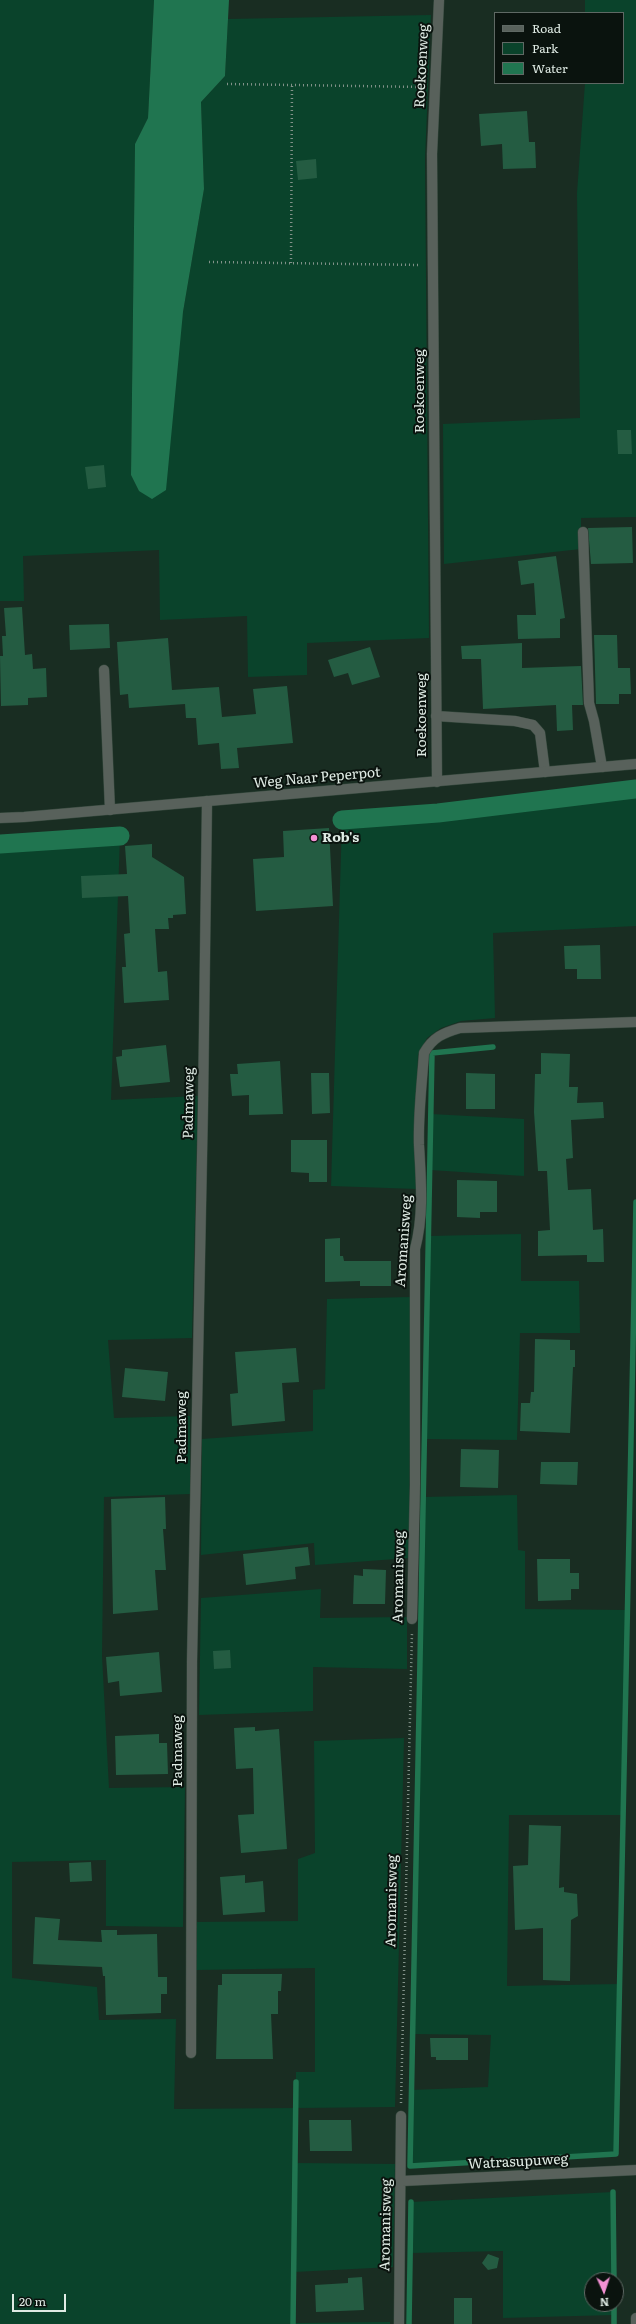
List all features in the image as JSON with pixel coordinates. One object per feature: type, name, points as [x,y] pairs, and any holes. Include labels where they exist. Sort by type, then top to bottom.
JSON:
[{"type":"street","name":"Roekoenweg","points":[[437,782],[432,154],[439,0]]},
{"type":"street","points":[[583,532],[589,703],[594,721],[602,767]]},
{"type":"street","points":[[104,670],[110,810]]},
{"type":"street","points":[[436,716],[516,721],[533,725],[540,733],[545,772]]},
{"type":"street","name":"Weg Naar Peperpot","points":[[0,818],[110,810],[636,764]]},
{"type":"street","name":"Padmaweg","points":[[191,2053],[192,1661],[204,1106],[207,801]]},
{"type":"street","name":"Aromanisweg","points":[[412,1619],[415,1485],[415,1249],[421,1227],[422,1164],[419,1145],[424,1053],[432,1040],[443,1033],[460,1028],[636,1022]]},
{"type":"street","name":"Aromanisweg","points":[[399,2324],[399,2206],[402,2181],[400,2166],[401,2116]]},
{"type":"street","name":"Watrasupuweg","points":[[402,2181],[636,2170]]},
{"type":"street","points":[[636,2318],[636,2324]]},
{"type":"path","points":[[227,84],[435,87]]},
{"type":"path","points":[[291,263],[292,85]]},
{"type":"path","points":[[209,262],[433,266]]},
{"type":"path","name":"Aromanisweg","points":[[401,2116],[412,1619]]},
{"type":"green space","points":[[0,0],[154,0],[148,118],[135,144],[131,475],[139,491],[183,312],[204,189],[201,102],[225,76],[228,19],[431,15],[425,159],[429,638],[307,643],[307,675],[248,677],[247,616],[160,620],[159,550],[23,556],[24,601],[0,601]]},
{"type":"green space","points":[[585,0],[636,0],[636,517],[581,518],[581,549],[444,564],[443,424],[580,418],[577,193],[585,84],[624,84],[624,12],[585,12]]},
{"type":"green space","points":[[636,789],[636,926],[493,933],[495,1018],[461,1021],[441,1028],[427,1038],[418,1055],[415,1146],[417,1189],[331,1186],[342,820],[438,813]]},
{"type":"green space","points":[[120,836],[111,1100],[198,1096],[192,1338],[108,1340],[114,1418],[190,1416],[190,1494],[104,1497],[102,1656],[109,1788],[185,1787],[183,1927],[106,1926],[106,1860],[12,1862],[12,1978],[97,1987],[99,2020],[176,2019],[174,2109],[296,2108],[295,2163],[395,2164],[393,2267],[294,2272],[293,2323],[390,2322],[390,2324],[0,2324],[0,844]]},
{"type":"green space","points":[[431,1114],[524,1119],[524,1176],[430,1170]]},
{"type":"green space","points":[[521,1234],[521,1281],[579,1281],[580,1333],[520,1333],[517,1440],[424,1439],[429,1236]]},
{"type":"green space","points":[[411,1297],[409,1558],[315,1565],[314,1543],[201,1555],[202,1439],[313,1431],[313,1390],[325,1389],[327,1299]]},
{"type":"green space","points":[[517,1495],[518,1550],[525,1551],[525,1609],[627,1610],[623,1815],[509,1815],[507,1986],[619,1984],[616,2154],[410,2166],[411,2090],[488,2087],[491,2035],[412,2034],[423,1497]]},
{"type":"green space","points":[[321,1589],[320,1618],[407,1617],[407,1669],[313,1667],[313,1711],[199,1715],[201,1598]]},
{"type":"green space","points":[[404,1738],[395,2107],[296,2108],[296,2072],[315,2072],[315,1968],[196,1970],[197,1922],[298,1921],[298,1859],[315,1853],[314,1741]]},
{"type":"green space","points":[[613,2192],[614,2272],[584,2272],[584,2312],[614,2312],[614,2315],[503,2318],[503,2251],[410,2253],[411,2202]]},
{"type":"water","points":[[154,0],[229,0],[225,76],[201,102],[204,189],[183,312],[166,490],[152,499],[139,491],[131,475],[135,144],[148,118]]},
{"type":"building","points":[[527,111],[529,142],[535,142],[536,168],[503,169],[502,144],[481,146],[479,114]]},
{"type":"building","points":[[316,159],[317,178],[298,180],[296,161]]},
{"type":"building","points":[[617,430],[631,430],[632,454],[618,454]]},
{"type":"building","points":[[104,465],[106,487],[88,489],[85,467]]},
{"type":"building","points":[[632,527],[633,563],[591,564],[588,528]]},
{"type":"building","points":[[556,556],[565,618],[560,619],[560,638],[518,639],[517,615],[536,615],[534,583],[521,585],[518,561]]},
{"type":"building","points":[[22,607],[25,655],[32,654],[33,669],[46,668],[47,697],[28,698],[28,705],[1,706],[0,656],[3,656],[2,636],[6,636],[4,608]]},
{"type":"building","points":[[109,624],[110,648],[70,650],[69,625]]},
{"type":"building","points":[[594,635],[617,635],[618,668],[630,668],[631,694],[619,694],[619,704],[596,704]]},
{"type":"building","points":[[168,638],[172,690],[219,687],[222,717],[256,714],[253,689],[287,686],[293,743],[237,748],[239,768],[221,769],[219,743],[198,745],[196,718],[186,718],[185,704],[129,708],[128,694],[120,695],[117,642]]},
{"type":"building","points":[[522,643],[522,668],[581,666],[583,705],[572,705],[573,730],[557,731],[556,705],[483,709],[481,659],[462,659],[461,646]]},
{"type":"building","points":[[370,647],[380,677],[352,685],[348,673],[334,677],[328,660]]},
{"type":"building","points":[[329,828],[333,906],[256,911],[253,859],[284,857],[283,831]]},
{"type":"building","points":[[152,844],[152,857],[184,877],[186,914],[173,915],[173,918],[168,918],[169,929],[155,929],[158,972],[167,971],[169,1000],[124,1003],[122,967],[126,967],[124,934],[130,933],[128,896],[82,898],[81,876],[127,874],[125,846]]},
{"type":"building","points":[[600,945],[601,979],[577,979],[577,969],[565,969],[564,946]]},
{"type":"building","points":[[166,1045],[170,1082],[120,1087],[116,1057],[122,1056],[122,1050]]},
{"type":"building","points":[[541,1053],[570,1054],[569,1087],[578,1087],[577,1103],[603,1102],[604,1118],[571,1120],[573,1158],[566,1159],[568,1190],[591,1189],[593,1230],[603,1229],[604,1262],[587,1262],[587,1255],[538,1256],[538,1231],[550,1230],[547,1171],[538,1171],[534,1112],[535,1074],[541,1074]]},
{"type":"building","points":[[280,1061],[283,1114],[249,1115],[249,1095],[232,1096],[230,1074],[238,1074],[237,1064]]},
{"type":"building","points":[[311,1073],[329,1073],[330,1113],[312,1114]]},
{"type":"building","points":[[466,1073],[495,1074],[495,1109],[466,1109]]},
{"type":"building","points":[[291,1140],[327,1140],[327,1182],[309,1182],[309,1173],[291,1172]]},
{"type":"building","points":[[457,1180],[497,1181],[497,1212],[480,1212],[480,1218],[457,1217]]},
{"type":"building","points":[[340,1238],[340,1256],[343,1256],[344,1261],[391,1261],[391,1286],[360,1286],[360,1281],[325,1282],[325,1239]]},
{"type":"building","points":[[535,1339],[570,1340],[570,1350],[575,1350],[570,1433],[520,1431],[521,1403],[530,1403],[531,1392],[534,1392]]},
{"type":"building","points":[[296,1348],[299,1382],[282,1383],[285,1421],[232,1426],[230,1394],[238,1393],[235,1352]]},
{"type":"building","points":[[125,1368],[168,1372],[165,1401],[122,1397]]},
{"type":"building","points":[[461,1449],[499,1450],[498,1488],[460,1487]]},
{"type":"building","points":[[541,1462],[578,1462],[577,1485],[540,1484]]},
{"type":"building","points":[[165,1497],[166,1529],[163,1529],[166,1570],[155,1570],[158,1610],[113,1614],[111,1499]]},
{"type":"building","points":[[308,1547],[310,1565],[295,1567],[296,1579],[246,1585],[243,1554]]},
{"type":"building","points":[[537,1559],[570,1559],[570,1573],[579,1573],[579,1589],[571,1589],[571,1600],[538,1601]]},
{"type":"building","points":[[363,1569],[386,1570],[385,1604],[353,1604],[354,1575],[363,1576]]},
{"type":"building","points":[[230,1650],[231,1668],[214,1669],[213,1651]]},
{"type":"building","points":[[159,1652],[162,1692],[120,1696],[119,1681],[108,1683],[106,1657]]},
{"type":"building","points":[[255,1727],[255,1731],[279,1729],[287,1849],[241,1853],[238,1815],[254,1814],[253,1768],[236,1769],[234,1728]]},
{"type":"building","points":[[159,1734],[159,1743],[167,1743],[168,1774],[116,1775],[115,1736]]},
{"type":"building","points":[[529,1825],[561,1826],[559,1888],[564,1887],[564,1892],[577,1894],[578,1916],[571,1920],[570,1981],[543,1980],[543,1928],[515,1930],[513,1866],[528,1865]]},
{"type":"building","points":[[91,1862],[92,1881],[70,1882],[69,1863]]},
{"type":"building","points":[[245,1875],[245,1883],[263,1881],[265,1912],[223,1915],[220,1877]]},
{"type":"building","points":[[35,1917],[60,1919],[58,1940],[102,1942],[101,1930],[117,1930],[117,1935],[157,1934],[158,1977],[167,1977],[167,1994],[161,1994],[161,2013],[106,2015],[105,1976],[103,1976],[102,1967],[33,1964]]},
{"type":"building","points":[[222,1974],[282,1974],[281,1991],[278,1991],[278,2014],[271,2014],[273,2059],[216,2059],[218,1985],[222,1985]]},
{"type":"building","points":[[430,2038],[468,2038],[468,2060],[436,2060],[436,2057],[431,2057]]},
{"type":"building","points":[[309,2120],[351,2120],[352,2151],[310,2151]]},
{"type":"building","points":[[488,2254],[499,2258],[497,2268],[488,2270],[482,2263]]},
{"type":"building","points":[[362,2277],[364,2310],[316,2312],[315,2285],[348,2283],[348,2278]]},
{"type":"building","points":[[454,2298],[472,2298],[472,2324],[454,2324]]},
{"type":"waterway","points":[[342,820],[438,813],[636,789]]},
{"type":"waterway","points":[[0,844],[120,836]]},
{"type":"waterway","points":[[493,1047],[432,1053],[410,2166],[616,2154],[636,1202]]},
{"type":"waterway","points":[[293,2324],[296,2082]]},
{"type":"waterway","points":[[613,2192],[614,2272]]},
{"type":"waterway","points":[[409,2324],[411,2202]]},
{"type":"waterway","points":[[614,2312],[614,2324]]},
{"type":"place","name":"Rob's","points":[[314,838]]}]
